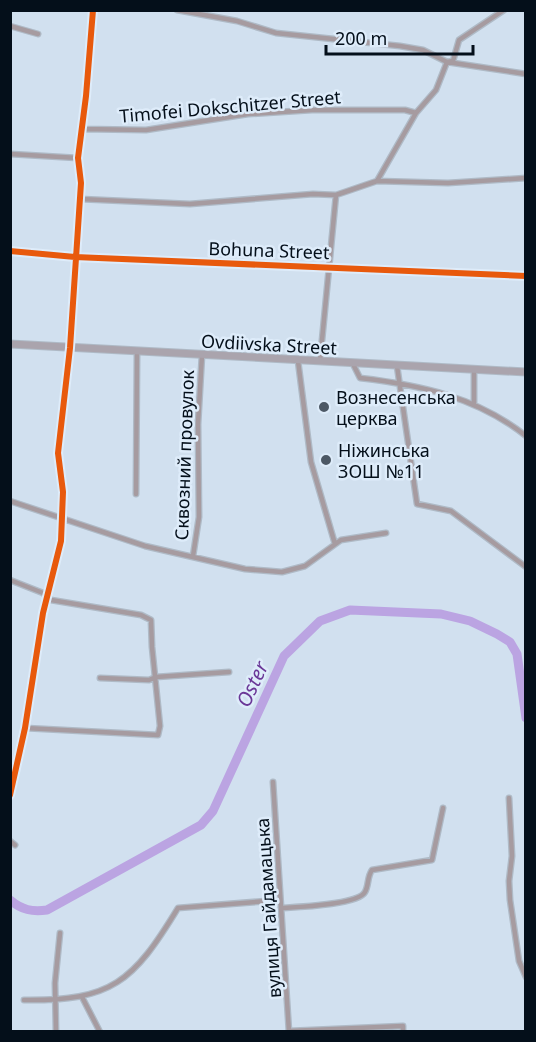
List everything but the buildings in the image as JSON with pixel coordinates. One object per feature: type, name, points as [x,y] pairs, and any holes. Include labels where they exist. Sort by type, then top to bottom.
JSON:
[{"type":"main road","name":"Ovdiivska Street","points":[[10,344],[525,372]]},
{"type":"street","points":[[10,795],[25,728],[43,613],[61,541],[63,492],[58,453],[70,348],[81,183],[78,158],[93,10]]},
{"type":"street","points":[[177,10],[201,12],[276,33],[423,50],[447,62],[525,74]]},
{"type":"street","points":[[447,62],[453,61],[459,40],[504,10]]},
{"type":"street","points":[[10,26],[38,34]]},
{"type":"street","points":[[377,181],[416,113],[436,90],[447,62]]},
{"type":"street","name":"Timofei Dokschitzer Street","points":[[82,129],[147,130],[248,114],[312,110],[405,110],[416,113]]},
{"type":"street","points":[[10,154],[78,158]]},
{"type":"street","points":[[80,199],[190,204],[313,194],[336,195],[377,181],[448,183],[525,178]]},
{"type":"street","points":[[320,362],[336,195]]},
{"type":"street","name":"Bohuna Street","points":[[10,251],[75,257],[525,276]]},
{"type":"street","points":[[136,494],[137,352]]},
{"type":"street","name":"Сквозний провулок","points":[[193,556],[199,517],[198,424],[202,355]]},
{"type":"street","points":[[298,361],[312,462],[335,544]]},
{"type":"street","points":[[353,364],[360,378],[436,390],[474,405],[525,436]]},
{"type":"street","points":[[397,366],[417,504],[451,511],[525,567]]},
{"type":"street","points":[[474,370],[474,405]]},
{"type":"street","points":[[10,501],[145,546],[245,569],[282,572],[305,566],[341,540],[386,532]]},
{"type":"street","points":[[10,580],[43,593],[51,600],[141,615],[151,620],[160,726],[158,735],[25,728]]},
{"type":"street","points":[[100,678],[149,680],[156,677],[229,672]]},
{"type":"street","name":"вулиця Гайдамацька","points":[[273,782],[289,1032]]},
{"type":"street","points":[[509,798],[512,848],[510,900],[519,961],[525,977]]},
{"type":"street","points":[[281,908],[344,902],[360,897],[365,893],[368,876],[372,870],[432,860],[443,808]]},
{"type":"street","points":[[24,1000],[82,997],[111,987],[138,965],[162,934],[178,908],[280,900]]},
{"type":"street","points":[[56,1032],[55,983],[60,933]]},
{"type":"street","points":[[82,997],[100,1032]]},
{"type":"street","points":[[289,1032],[322,1028],[403,1029]]},
{"type":"waterway","name":"Oster","points":[[10,900],[27,910],[47,910],[201,825],[213,811],[284,656],[320,621],[350,610],[441,614],[470,621],[497,634],[510,642],[517,654],[526,718]]},
{"type":"cycle path","points":[[10,795],[25,728],[43,613],[61,541],[63,492],[58,453],[70,348],[81,183],[78,158],[93,10]]},
{"type":"cycle path","points":[[10,251],[75,257],[526,276]]},
{"type":"place","name":"Вознесенська церква","points":[[324,407]]},
{"type":"place","name":"Ніжинська ЗОШ №11","points":[[326,460]]}]
